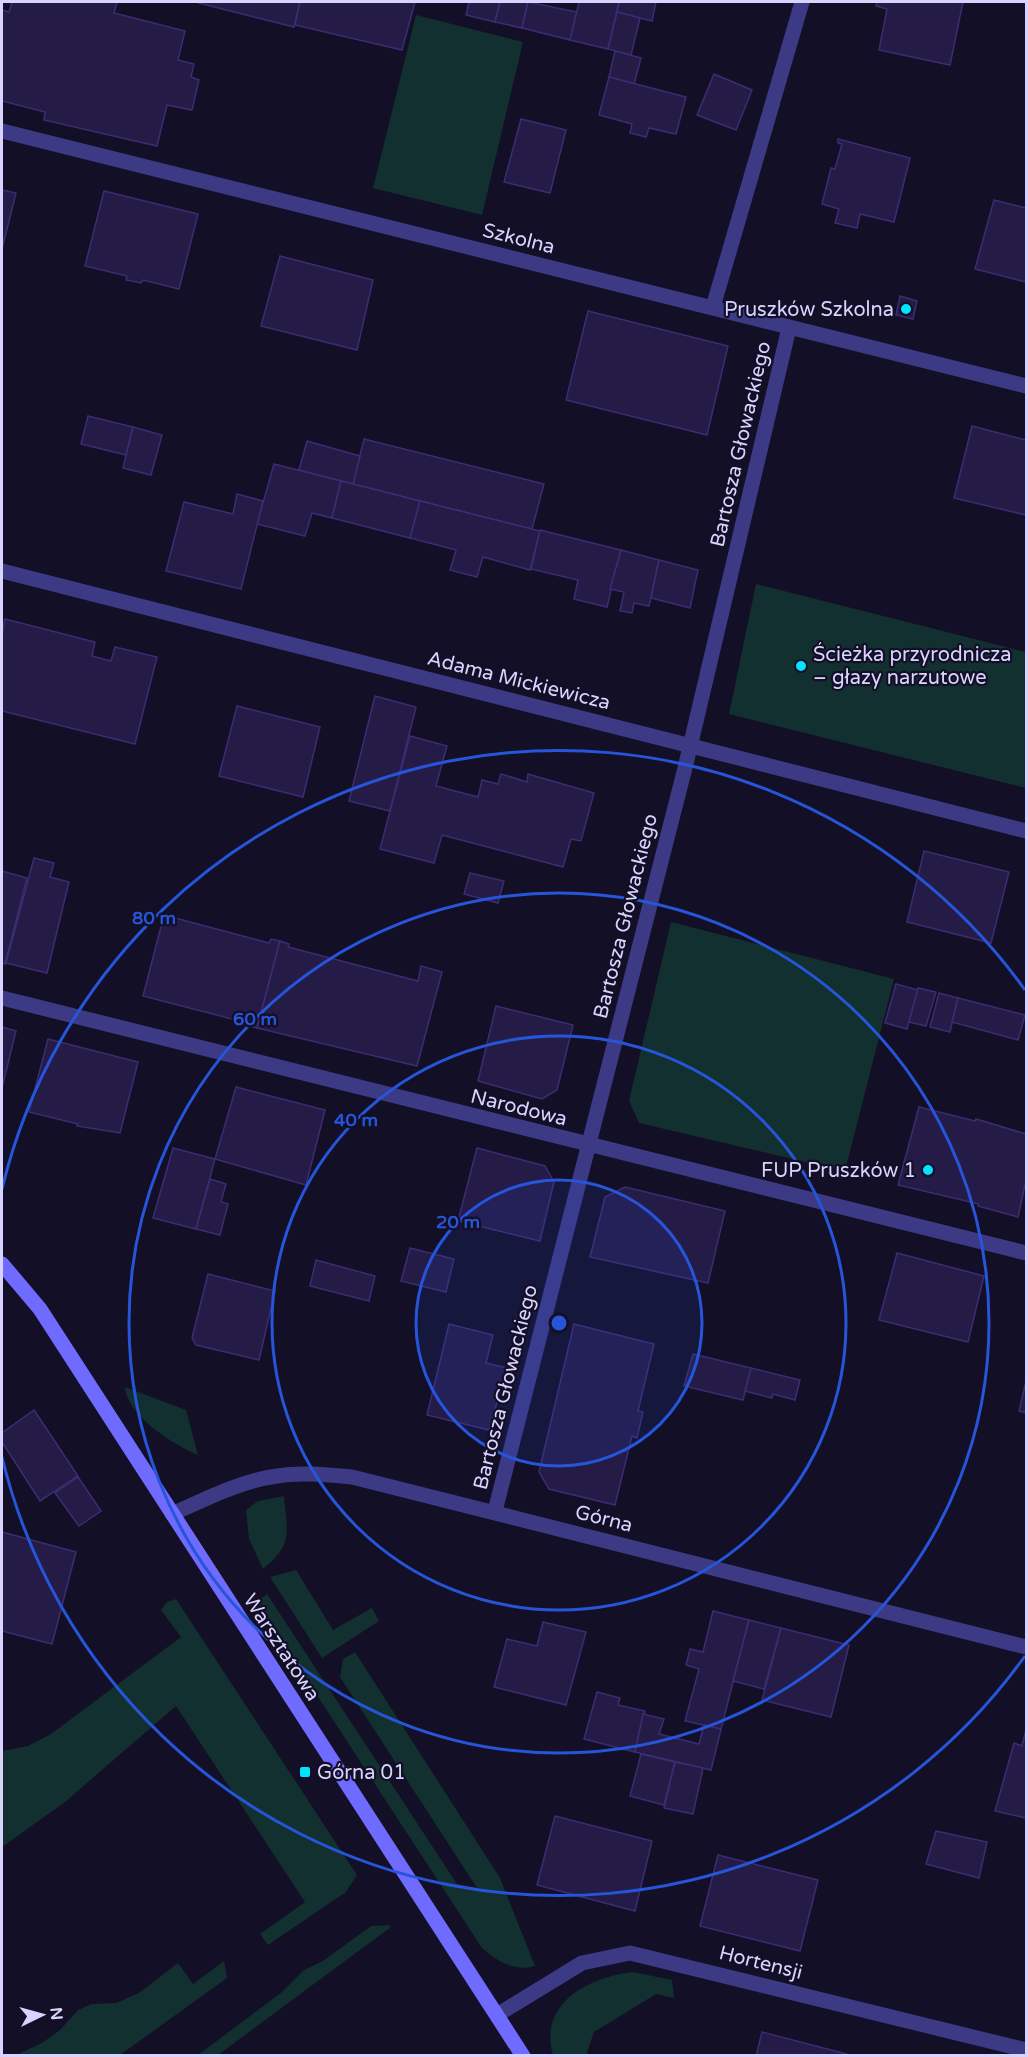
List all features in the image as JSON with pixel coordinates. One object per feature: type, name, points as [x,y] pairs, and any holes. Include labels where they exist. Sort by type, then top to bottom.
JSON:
[{"type":"street","points":[[713,307],[802,2]]},
{"type":"street","name":"Szkolna","points":[[2,131],[1026,386]]},
{"type":"street","name":"Bartosza Głowackiego","points":[[495,1511],[690,745],[789,328]]},
{"type":"street","name":"Adama Mickiewicza","points":[[2,571],[1026,831]]},
{"type":"street","name":"Narodowa","points":[[2,998],[1026,1253]]},
{"type":"street","name":"Warsztatowa","points":[[2,1264],[40,1309],[523,2055]]},
{"type":"street","name":"Górna","points":[[172,1514],[261,1479],[299,1474],[362,1479],[1026,1647]]},
{"type":"street","name":"Hortensji","points":[[497,2015],[582,1963],[630,1953],[1026,2050]]},
{"type":"green space","points":[[416,15],[523,42],[482,215],[373,188]]},
{"type":"green space","points":[[756,584],[1026,652],[1026,788],[729,714]]},
{"type":"green space","points":[[671,922],[894,979],[845,1171],[639,1123],[629,1101]]},
{"type":"green space","points":[[125,1387],[186,1410],[198,1455],[165,1437],[143,1419],[128,1398]]},
{"type":"green space","points":[[284,1496],[287,1528],[284,1544],[280,1552],[263,1569],[249,1539],[246,1510],[258,1501]]},
{"type":"green space","points":[[296,1570],[333,1630],[372,1608],[379,1621],[322,1658],[270,1577]]},
{"type":"green space","points":[[267,1594],[457,1884],[477,1888],[340,1677],[343,1659],[355,1652],[500,1878],[535,1966],[520,1968],[506,1964],[482,1948],[256,1602]]},
{"type":"green space","points":[[176,1599],[357,1875],[346,1892],[268,1945],[260,1934],[305,1902],[176,1706],[65,1802],[2,1847],[2,1751],[28,1746],[51,1734],[181,1637],[161,1610],[167,1602]]},
{"type":"green space","points":[[389,1925],[391,1927],[218,2055],[198,2055],[282,1992],[304,1970],[323,1961],[371,1926]]},
{"type":"green space","points":[[224,1961],[227,1978],[120,2055],[16,2055],[42,2043],[60,2030],[78,2010],[92,2004],[116,2003],[139,1993],[178,1963],[193,1984]]},
{"type":"green space","points":[[633,1972],[672,1980],[674,1998],[656,1994],[594,2032],[587,2052],[589,2055],[553,2055],[550,2037],[553,2021],[560,2007],[584,1987],[616,1975]]},
{"type":"building","points":[[12,2],[117,2],[114,13],[185,31],[178,60],[194,64],[191,77],[199,80],[192,110],[167,105],[157,146],[44,120],[45,112],[2,101],[2,10],[9,12]]},
{"type":"building","points":[[195,2],[300,2],[294,27]]},
{"type":"building","points":[[300,2],[415,2],[402,50],[295,25]]},
{"type":"building","points":[[469,2],[500,2],[495,22],[466,15]]},
{"type":"building","points":[[500,2],[528,2],[522,28],[495,22]]},
{"type":"building","points":[[528,2],[577,12],[570,40],[522,28]]},
{"type":"building","points":[[579,2],[619,2],[608,49],[570,40]]},
{"type":"building","points":[[619,2],[656,2],[652,21],[617,12]]},
{"type":"building","points":[[877,2],[963,2],[950,65],[879,50],[887,9],[876,6]]},
{"type":"building","points":[[617,12],[640,18],[631,55],[608,49]]},
{"type":"building","points":[[615,51],[641,58],[634,84],[609,77]]},
{"type":"building","points":[[714,74],[752,90],[736,130],[697,115]]},
{"type":"building","points":[[609,77],[686,97],[676,134],[649,128],[646,137],[630,133],[632,124],[599,115]]},
{"type":"building","points":[[521,119],[566,130],[550,193],[504,182]]},
{"type":"building","points":[[838,139],[910,158],[894,222],[860,214],[857,228],[835,223],[839,209],[822,204],[831,168],[835,169],[842,144],[838,143]]},
{"type":"building","points":[[2,190],[16,193],[2,249]]},
{"type":"building","points":[[104,191],[198,214],[179,289],[143,280],[141,283],[126,280],[127,276],[85,266]]},
{"type":"building","points":[[994,200],[1026,208],[1026,282],[975,269]]},
{"type":"building","points":[[280,256],[373,280],[357,350],[261,326]]},
{"type":"building","name":"Pruszków Szkolna","points":[[900,296],[917,301],[913,319],[896,315]]},
{"type":"building","points":[[588,311],[728,346],[707,435],[566,400]]},
{"type":"building","points":[[88,416],[133,427],[126,455],[81,444]]},
{"type":"building","points":[[972,426],[1026,440],[1026,515],[954,498]]},
{"type":"building","points":[[133,427],[162,435],[151,475],[123,468]]},
{"type":"building","points":[[364,439],[544,484],[532,529],[353,484]]},
{"type":"building","points":[[307,441],[360,456],[353,484],[299,470]]},
{"type":"building","points":[[274,464],[341,481],[332,518],[312,513],[305,536],[257,524]]},
{"type":"building","points":[[341,481],[420,501],[410,538],[332,518]]},
{"type":"building","points":[[237,494],[263,501],[241,589],[166,571],[184,502],[233,514]]},
{"type":"building","points":[[420,501],[540,531],[530,570],[483,557],[477,577],[450,570],[456,550],[410,538]]},
{"type":"building","points":[[540,530],[621,550],[607,607],[574,599],[578,580],[531,569]]},
{"type":"building","points":[[621,550],[659,560],[649,606],[634,603],[632,613],[620,611],[624,592],[610,589]]},
{"type":"building","points":[[659,560],[698,570],[690,608],[651,598]]},
{"type":"building","points":[[5,619],[95,642],[92,656],[111,661],[115,647],[157,657],[135,744],[2,711],[2,634]]},
{"type":"building","points":[[375,696],[416,707],[390,811],[349,801]]},
{"type":"building","points":[[237,706],[320,727],[303,797],[219,776]]},
{"type":"building","points":[[410,736],[447,746],[436,786],[478,797],[482,780],[498,784],[501,774],[527,782],[528,774],[594,793],[581,841],[571,839],[563,867],[442,835],[434,863],[380,849]]},
{"type":"building","points":[[924,851],[1009,872],[991,943],[907,922]]},
{"type":"building","points":[[34,858],[54,863],[50,877],[69,882],[47,973],[6,963]]},
{"type":"building","points":[[2,871],[27,878],[5,964],[2,963]]},
{"type":"building","points":[[470,873],[504,881],[498,903],[464,894]]},
{"type":"building","points":[[164,915],[269,943],[271,939],[280,941],[257,1028],[235,1022],[236,1020],[143,996]]},
{"type":"building","points":[[280,941],[289,944],[288,947],[418,981],[421,966],[442,972],[417,1066],[257,1028]]},
{"type":"building","points":[[896,984],[918,990],[907,1029],[885,1023]]},
{"type":"building","points":[[918,988],[936,992],[926,1026],[909,1022]]},
{"type":"building","points":[[939,993],[958,998],[950,1032],[930,1027]]},
{"type":"building","points":[[958,998],[1025,1015],[1018,1040],[952,1022]]},
{"type":"building","points":[[496,1006],[573,1025],[557,1090],[542,1099],[478,1081]]},
{"type":"building","points":[[2,1027],[16,1031],[2,1088]]},
{"type":"building","points":[[48,1039],[138,1062],[120,1133],[77,1126],[78,1124],[29,1112]]},
{"type":"building","points":[[236,1087],[325,1110],[306,1185],[215,1159]]},
{"type":"building","points":[[919,1107],[975,1121],[976,1119],[1026,1134],[1026,1180],[1018,1217],[978,1206],[979,1204],[898,1185]]},
{"type":"building","points":[[173,1148],[215,1159],[196,1229],[153,1218]]},
{"type":"building","points":[[477,1148],[545,1166],[554,1182],[540,1241],[458,1221]]},
{"type":"building","points":[[210,1179],[226,1184],[221,1202],[228,1204],[220,1235],[196,1229]]},
{"type":"building","points":[[625,1187],[725,1211],[708,1283],[590,1257],[605,1197]]},
{"type":"building","points":[[410,1248],[454,1259],[446,1292],[401,1281]]},
{"type":"building","points":[[897,1253],[984,1276],[968,1342],[879,1320]]},
{"type":"building","points":[[316,1260],[375,1276],[369,1301],[310,1286]]},
{"type":"building","points":[[208,1274],[275,1291],[259,1360],[196,1345],[192,1338]]},
{"type":"building","points":[[449,1324],[493,1335],[486,1363],[507,1368],[489,1430],[427,1415]]},
{"type":"building","points":[[574,1324],[654,1344],[638,1411],[643,1412],[637,1438],[632,1436],[615,1505],[549,1489],[539,1472]]},
{"type":"building","points":[[693,1354],[751,1368],[743,1400],[684,1386]]},
{"type":"building","points":[[751,1368],[800,1380],[795,1400],[773,1394],[772,1398],[745,1391]]},
{"type":"building","points":[[1026,1381],[1026,1413],[1019,1411]]},
{"type":"building","points":[[34,1410],[78,1476],[40,1501],[2,1442],[2,1433]]},
{"type":"building","points":[[78,1477],[101,1511],[79,1526],[55,1493]]},
{"type":"building","points":[[2,1532],[76,1552],[52,1644],[2,1631]]},
{"type":"building","points":[[713,1611],[749,1620],[721,1729],[685,1721],[699,1669],[686,1665],[690,1649],[703,1652]]},
{"type":"building","points":[[749,1620],[781,1628],[764,1689],[733,1681]]},
{"type":"building","points":[[543,1622],[586,1632],[566,1705],[494,1687],[507,1639],[537,1646]]},
{"type":"building","points":[[781,1628],[849,1645],[831,1717],[762,1700]]},
{"type":"building","points":[[597,1692],[620,1698],[618,1705],[645,1711],[635,1752],[584,1739]]},
{"type":"building","points":[[643,1714],[664,1719],[659,1734],[699,1744],[704,1725],[721,1729],[711,1770],[635,1752]]},
{"type":"building","points":[[1026,1730],[1026,1818],[995,1811],[1014,1743],[1022,1746]]},
{"type":"building","points":[[641,1754],[675,1762],[664,1805],[630,1796]]},
{"type":"building","points":[[675,1762],[703,1768],[693,1814],[664,1808]]},
{"type":"building","points":[[555,1816],[652,1841],[635,1911],[537,1885]]},
{"type":"building","points":[[936,1831],[987,1842],[979,1878],[926,1864]]},
{"type":"building","points":[[718,1855],[818,1880],[800,1951],[700,1926]]},
{"type":"building","points":[[762,2032],[854,2056],[756,2056]]},
{"type":"place","name":"Pruszków Szkolna","points":[[906,309]]},
{"type":"place","name":"Ścieżka przyrodnicza – głazy narzutowe","points":[[801,666]]},
{"type":"place","name":"FUP Pruszków 1","points":[[928,1170]]},
{"type":"place","name":"Górna 01","points":[[305,1772]]}]
